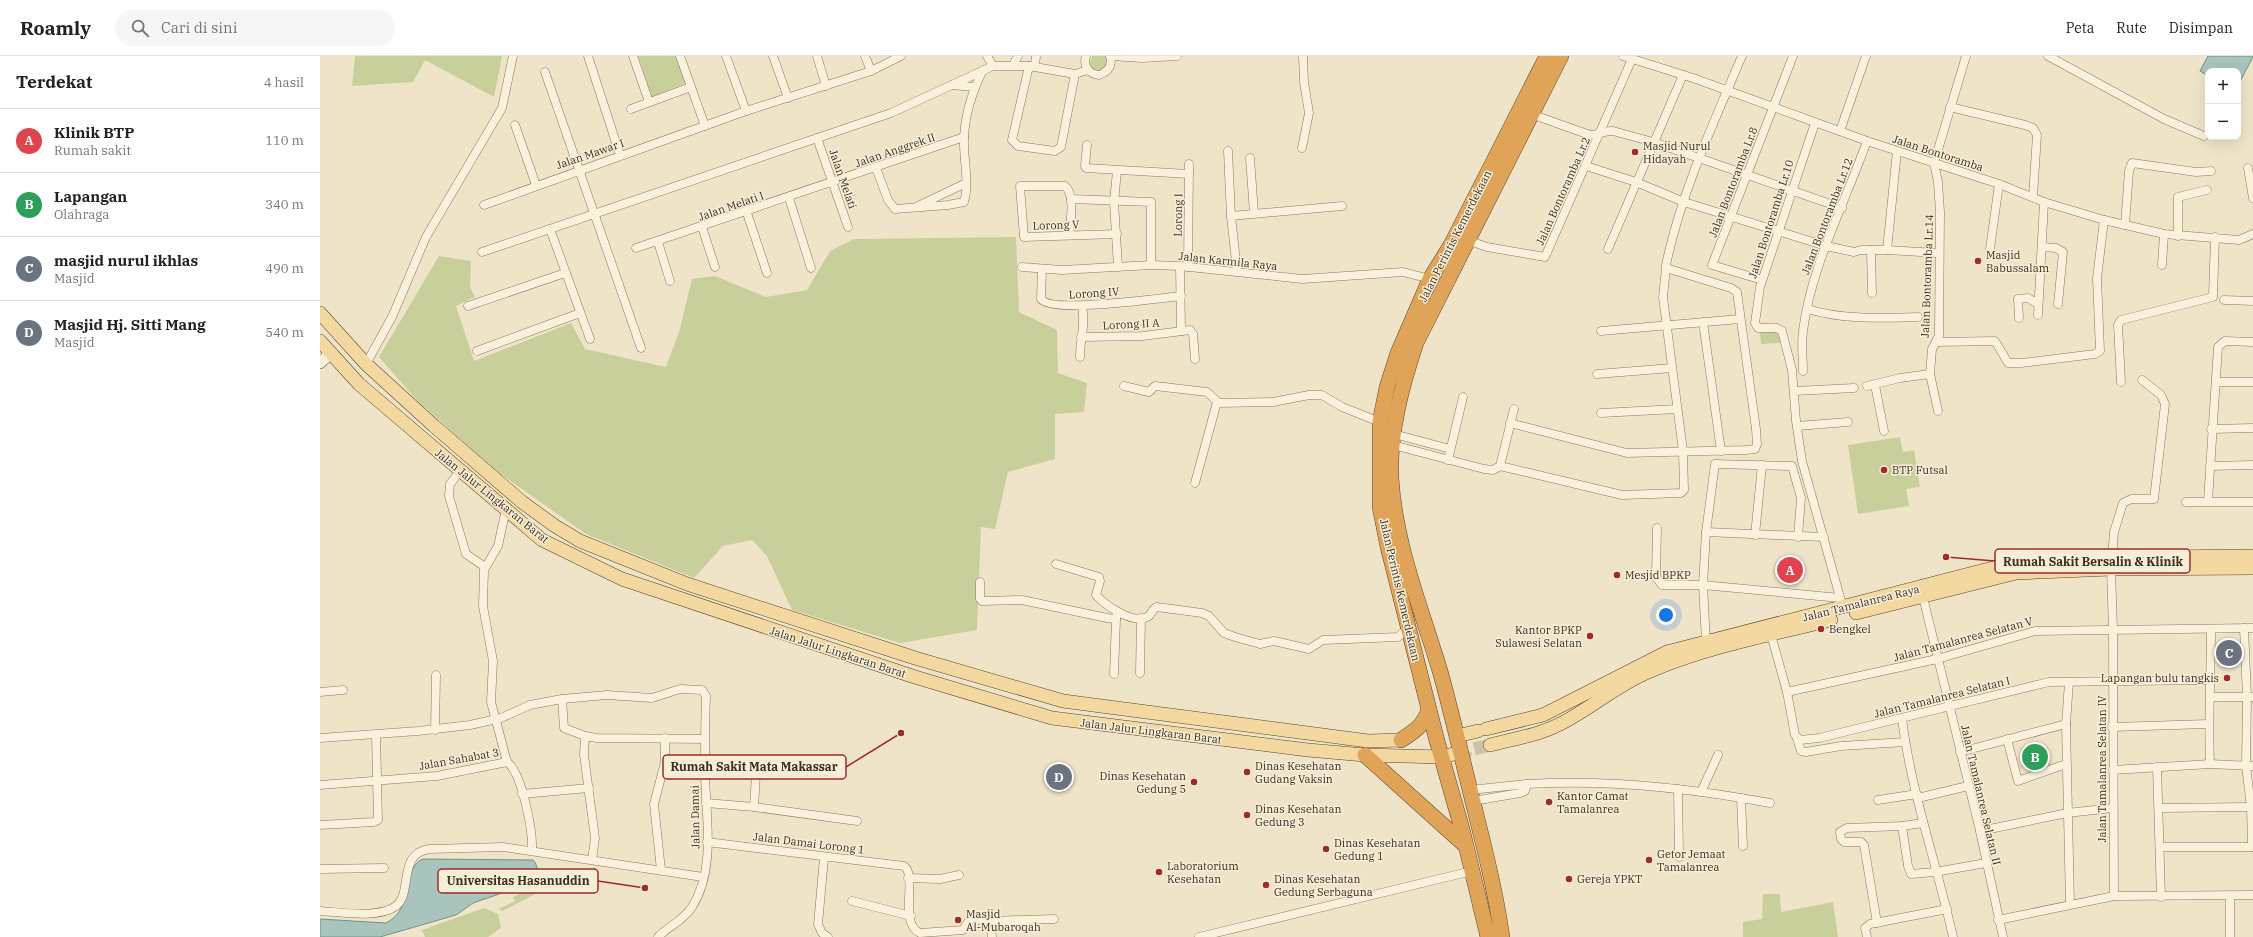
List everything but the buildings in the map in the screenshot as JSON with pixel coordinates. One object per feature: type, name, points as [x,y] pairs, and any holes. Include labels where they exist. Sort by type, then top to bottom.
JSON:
[{"type":"highway","name":"Jalan Perintis Kemerdekaan","points":[[1502,937],[1485,850],[1457,736],[1400,532],[1391,477],[1401,388],[1416,342],[1467,240],[1547,56]]},
{"type":"highway","name":"Jalan Perintis Kemerdekaan","points":[[1488,937],[1466,846],[1437,741],[1388,547],[1380,507],[1380,422],[1387,387],[1398,353],[1430,279],[1451,245],[1514,133],[1531,114],[1561,56]]},
{"type":"highway","points":[[1401,740],[1418,730],[1429,710]]},
{"type":"highway","points":[[1437,741],[1457,736]]},
{"type":"highway","points":[[1365,756],[1466,846]]},
{"type":"highway","points":[[1443,762],[1462,756]]},
{"type":"main road","name":"Jalan Jalur Lingkaran Barat","points":[[320,313],[366,364],[493,477],[555,526],[580,541],[687,584],[915,658],[1062,701],[1368,741],[1401,740]]},
{"type":"main road","name":"Jalan Jalur Lingkaran Barat","points":[[324,347],[359,384],[542,540],[571,556],[622,579],[680,600],[915,677],[1052,718],[1300,749],[1443,762]]},
{"type":"main road","points":[[320,363],[324,347]]},
{"type":"main road","name":"Jalan Tamalanrea Raya","points":[[2213,563],[2253,556]]},
{"type":"main road","name":"Jalan Tamalanrea Raya","points":[[1490,745],[1543,731],[1559,725],[1669,657],[1922,592],[2016,573],[2111,563],[2213,563],[2253,568]]},
{"type":"main road","points":[[680,600],[687,584]]},
{"type":"main road","name":"Jalan Tamalanrea Raya","points":[[1457,736],[1543,716],[1669,657],[1706,642],[1770,630],[1842,603],[1922,592]]},
{"type":"street","points":[[366,364],[392,317],[426,237],[502,108],[513,56]]},
{"type":"street","points":[[588,56],[620,155]]},
{"type":"street","points":[[633,56],[649,102]]},
{"type":"street","points":[[680,56],[705,126]]},
{"type":"street","points":[[726,56],[746,111]]},
{"type":"street","points":[[773,56],[788,98]]},
{"type":"street","points":[[817,56],[826,86]]},
{"type":"street","points":[[866,56],[871,71]]},
{"type":"street","name":"Jalan Mawar I","points":[[484,205],[536,185],[746,111],[871,71],[901,56]]},
{"type":"street","points":[[987,56],[993,66]]},
{"type":"street","points":[[1013,65],[1018,56]]},
{"type":"street","points":[[1036,56],[1014,131],[1012,142],[1018,146],[1055,151],[1062,147],[1075,74]]},
{"type":"street","points":[[1086,56],[1085,66],[1096,75],[1105,73],[1111,66],[1111,56],[1142,58],[1177,56]]},
{"type":"street","points":[[1302,148],[1305,128],[1309,116],[1304,82],[1303,56]]},
{"type":"street","name":"Jalan Bontoramba","points":[[1623,56],[1683,75],[1896,151],[1999,184],[2044,202],[2104,220],[2178,236],[2215,237],[2239,240],[2253,234]]},
{"type":"street","points":[[1666,265],[1672,237],[1684,202],[1742,56]]},
{"type":"street","name":"Jalan Bontoramba Lr.8","points":[[1762,280],[1712,264],[1793,56]]},
{"type":"street","points":[[1840,131],[1866,56]]},
{"type":"street","points":[[1934,163],[1966,56]]},
{"type":"street","points":[[2048,56],[2164,118],[2204,136]]},
{"type":"street","name":"Jalan Bontoramba Lr.2","points":[[1467,240],[1487,247],[1545,257],[1632,60]]},
{"type":"street","points":[[482,252],[594,215],[900,109],[993,66],[1032,66],[1075,74],[1088,70]]},
{"type":"street","points":[[876,168],[892,207],[896,209],[961,204],[964,200],[966,183],[964,137],[975,87],[983,70]]},
{"type":"street","points":[[545,72],[641,348]]},
{"type":"street","points":[[1608,249],[1683,75]]},
{"type":"street","points":[[951,85],[975,87]]},
{"type":"street","points":[[631,109],[691,86]]},
{"type":"street","points":[[1950,107],[2019,123],[2035,130],[2037,135],[2032,196]]},
{"type":"street","points":[[1531,114],[1594,136],[1606,130],[1653,142],[1842,208]]},
{"type":"street","name":"Jalan Bontoramba Lr.10","points":[[1795,391],[1791,364],[1782,331],[1777,328],[1758,328],[1755,323],[1762,280],[1814,122]]},
{"type":"street","points":[[515,125],[536,185]]},
{"type":"street","name":"Jalan Anggrek II","points":[[832,183],[964,137]]},
{"type":"street","name":"Jalan Melati","points":[[817,138],[848,227]]},
{"type":"street","name":"Jalan Bontoramba Lr.12","points":[[1803,371],[1803,331],[1808,309],[1826,246],[1867,141]]},
{"type":"street","points":[[1086,145],[1085,168],[1117,171],[1136,170],[1147,173],[1189,174]]},
{"type":"street","points":[[1228,151],[1231,216],[1237,271]]},
{"type":"street","points":[[1887,250],[1896,151]]},
{"type":"street","points":[[1250,158],[1254,213]]},
{"type":"street","name":"Jalan Bontoramba Lr.14","points":[[1934,163],[1940,204],[1937,342],[1932,348],[1930,374],[1938,411]]},
{"type":"street","points":[[2125,225],[2129,171],[2132,163],[2196,172],[2211,171]]},
{"type":"street","name":"Lorong I","points":[[1181,331],[1181,296],[1189,164]]},
{"type":"street","points":[[1586,166],[1636,182],[1684,202],[1826,246],[1854,252],[1887,250],[1938,253]]},
{"type":"street","points":[[2248,168],[2253,198]]},
{"type":"street","points":[[1117,171],[1114,202],[1118,267]]},
{"type":"street","name":"Jalan Melati I","points":[[636,248],[658,242],[832,183]]},
{"type":"street","points":[[914,208],[966,183]]},
{"type":"street","points":[[1990,249],[1999,184]]},
{"type":"street","name":"Lorong V","points":[[1071,199],[1065,186],[1020,186],[1024,237],[1117,234]]},
{"type":"street","points":[[2178,236],[2178,197],[2207,190]]},
{"type":"street","points":[[789,198],[811,268]]},
{"type":"street","points":[[1069,235],[1071,199],[1114,202],[1150,202],[1151,265]]},
{"type":"street","points":[[2038,315],[2044,202]]},
{"type":"street","points":[[1231,216],[1342,206]]},
{"type":"street","points":[[746,212],[767,273]]},
{"type":"street","points":[[1937,342],[1995,341],[2008,363],[2021,363],[2095,354],[2100,351],[2097,278],[2104,220]]},
{"type":"street","points":[[702,227],[715,267]]},
{"type":"street","points":[[550,229],[590,339]]},
{"type":"street","points":[[2162,264],[2164,234]]},
{"type":"street","points":[[2121,382],[2118,325],[2121,320],[2176,305],[2212,298],[2214,295],[2215,237]]},
{"type":"street","points":[[658,242],[670,281]]},
{"type":"street","points":[[2042,247],[2056,248],[2063,252],[2058,304]]},
{"type":"street","points":[[1871,250],[1872,293]]},
{"type":"street","name":"Jalan Karmila Raya","points":[[1022,267],[1077,270],[1151,265],[1184,266],[1302,279],[1403,272],[1430,279]]},
{"type":"street","points":[[1394,440],[1448,460],[1484,469],[1493,470],[1500,466],[1622,495],[1659,495],[1679,493],[1684,490],[1683,451],[1663,297],[1666,268],[1734,289],[1739,298],[1740,319],[1756,429],[1757,446],[1753,449],[1721,451],[1683,451],[1627,453],[1510,423]]},
{"type":"street","name":"Lorong IV","points":[[1042,269],[1041,299],[1043,302],[1056,305],[1082,306],[1181,296]]},
{"type":"street","points":[[468,306],[565,273]]},
{"type":"street","points":[[2020,318],[2018,299],[2028,298],[2038,304]]},
{"type":"street","points":[[2224,300],[2253,301]]},
{"type":"street","points":[[1080,357],[1081,336],[1085,328],[1082,306]]},
{"type":"street","points":[[1808,309],[1824,314],[1887,318],[1918,317]]},
{"type":"street","points":[[477,351],[580,313]]},
{"type":"street","points":[[1601,331],[1740,319]]},
{"type":"street","points":[[1703,322],[1721,451]]},
{"type":"street","points":[[1181,331],[1190,330],[1193,334],[1195,359]]},
{"type":"street","name":"Lorong II A","points":[[1081,336],[1143,336],[1181,331]]},
{"type":"street","points":[[2208,502],[2211,429],[2216,382],[2217,353],[2220,344],[2225,342],[2253,342]]},
{"type":"street","points":[[1597,374],[1672,368]]},
{"type":"street","points":[[1884,431],[1871,386],[1900,378],[1930,374]]},
{"type":"street","name":"Jalan Tamalanrea Selatan IV","points":[[2114,896],[2112,770],[2113,630],[2111,563],[2114,532],[2123,503],[2131,499],[2154,499],[2165,404],[2161,394],[2142,380]]},
{"type":"street","points":[[2216,382],[2253,382]]},
{"type":"street","points":[[1124,386],[1149,392],[1154,386],[1207,392],[1217,402],[1261,403],[1309,395],[1322,395],[1342,407],[1380,422]]},
{"type":"street","points":[[1657,528],[1656,577],[1659,584],[1703,586],[1842,603],[1802,461],[1797,426],[1795,391],[1854,388]]},
{"type":"street","points":[[1448,460],[1463,397]]},
{"type":"street","points":[[1195,483],[1217,402]]},
{"type":"street","points":[[1500,466],[1514,409]]},
{"type":"street","points":[[1601,413],[1677,409]]},
{"type":"street","points":[[1797,426],[1848,422]]},
{"type":"street","points":[[2211,429],[2253,428]]},
{"type":"street","points":[[1394,440],[1450,449]]},
{"type":"street","points":[[1706,642],[1703,586],[1706,532],[1715,464],[1762,464],[1792,466],[1801,498],[1798,536]]},
{"type":"street","points":[[1755,535],[1762,464]]},
{"type":"street","points":[[2210,466],[2253,465]]},
{"type":"street","points":[[460,471],[450,484],[449,496],[466,554],[485,567]]},
{"type":"street","points":[[2186,502],[2253,502]]},
{"type":"street","points":[[506,509],[498,546],[485,567],[483,606],[493,661],[491,696],[495,720],[508,762]]},
{"type":"street","points":[[1706,532],[1824,537]]},
{"type":"street","points":[[1056,564],[1099,577],[1100,582],[1096,595],[1116,615],[1114,674]]},
{"type":"street","points":[[980,582],[980,598],[982,602],[1022,600],[1100,617],[1116,615],[1141,618],[1148,616],[1157,607],[1202,613],[1209,616],[1224,633],[1235,637],[1260,644],[1274,641],[1307,649],[1314,647],[1323,640],[1398,638],[1409,627]]},
{"type":"street","name":"Jalan Tamalanrea Selatan II","points":[[1922,592],[1937,659],[1980,831],[1998,920],[2003,937]]},
{"type":"street","points":[[1140,673],[1141,618]]},
{"type":"street","points":[[2161,847],[2252,847],[2249,766],[2250,697],[2244,628]]},
{"type":"street","name":"Jalan Tamalanrea Selatan V","points":[[1787,692],[1937,659],[2035,631],[2253,628]]},
{"type":"street","points":[[2210,764],[2208,724],[2211,698],[2211,629]]},
{"type":"street","points":[[1770,630],[1801,751],[1806,752],[1841,746],[1905,742]]},
{"type":"street","points":[[435,730],[436,675]]},
{"type":"street","name":"Jalan Tamalanrea Selatan I","points":[[1797,738],[1813,740],[2041,683],[2113,680],[2211,680]]},
{"type":"street","points":[[2069,682],[2066,724],[2066,764],[2070,904]]},
{"type":"street","name":"Jalan Damai","points":[[562,699],[607,696],[652,698],[677,690],[689,688],[701,689],[706,696],[705,739],[707,842],[705,871],[691,909],[658,937]]},
{"type":"street","points":[[320,692],[344,690]]},
{"type":"street","points":[[2211,698],[2250,697]]},
{"type":"street","points":[[320,738],[435,730],[495,720],[530,705],[562,699],[564,728],[585,736],[705,739]]},
{"type":"street","points":[[1902,718],[1905,742],[1923,823],[1935,872],[1947,909],[1953,937]]},
{"type":"street","points":[[1960,752],[2066,724]]},
{"type":"street","points":[[2112,726],[2208,724]]},
{"type":"street","points":[[320,825],[377,821],[379,810],[376,735]]},
{"type":"street","points":[[585,736],[584,755],[595,838],[592,860]]},
{"type":"street","points":[[661,870],[654,804],[665,766],[666,738]]},
{"type":"street","points":[[2007,739],[2018,781],[2066,764]]},
{"type":"street","points":[[1701,792],[1718,755]]},
{"type":"street","points":[[754,807],[757,759]]},
{"type":"street","name":"Jalan Sahabat 3","points":[[320,785],[449,774],[508,762],[513,767],[532,830],[532,850]]},
{"type":"street","points":[[2112,770],[2210,764],[2249,766]]},
{"type":"street","points":[[2157,767],[2161,847],[2161,897]]},
{"type":"street","points":[[1471,795],[1520,793],[1525,791],[1527,784],[1643,786],[1701,792],[1770,803]]},
{"type":"street","points":[[1878,800],[1918,796],[1968,786]]},
{"type":"street","points":[[522,794],[589,788]]},
{"type":"street","points":[[1678,789],[1679,857]]},
{"type":"street","points":[[1741,798],[1743,846]]},
{"type":"street","points":[[706,803],[754,807],[857,821]]},
{"type":"street","points":[[2159,808],[2251,807]]},
{"type":"street","points":[[1980,831],[2067,813],[2113,808]]},
{"type":"street","points":[[1877,923],[1864,845],[1859,842],[1844,842],[1841,839],[1840,832],[1847,828],[1902,826],[1923,823]]},
{"type":"street","points":[[1902,826],[1908,866],[1911,874],[1935,872],[1986,863]]},
{"type":"street","name":"Jalan Damai Lorong 1","points":[[707,842],[824,858],[904,866],[908,869],[908,878]]},
{"type":"street","points":[[320,910],[363,914],[384,911],[394,907],[401,899],[412,859],[422,850],[491,846],[532,850],[661,870],[705,871]]},
{"type":"street","points":[[824,858],[818,924],[822,933],[828,937]]},
{"type":"street","points":[[320,869],[384,868]]},
{"type":"street","points":[[1199,937],[1472,872]]},
{"type":"street","points":[[959,874],[940,878],[908,878],[910,916],[913,928],[920,933],[963,930],[970,920],[990,921],[1054,919]]},
{"type":"street","points":[[1998,920],[2114,896],[2161,897],[2253,895]]},
{"type":"street","points":[[2230,896],[2230,937]]},
{"type":"street","points":[[852,901],[910,916]]},
{"type":"street","points":[[1867,937],[1866,926],[1947,909]]},
{"type":"street","points":[[990,921],[992,937]]},
{"type":"green space","points":[[355,56],[502,56],[494,97],[425,60],[413,82],[352,86]]},
{"type":"green space","points":[[638,56],[678,56],[687,83],[652,97]]},
{"type":"green space","points":[[1092,56],[1106,56],[1109,64],[1097,73],[1089,66]]},
{"type":"green space","points":[[1016,237],[1019,312],[1057,330],[1058,373],[1087,383],[1084,412],[1055,414],[1055,459],[1008,472],[995,529],[981,527],[977,630],[900,643],[792,610],[767,556],[752,540],[723,546],[694,578],[586,534],[492,468],[414,397],[379,357],[439,256],[471,261],[470,287],[475,297],[456,306],[474,361],[571,323],[585,349],[666,367],[679,332],[692,279],[715,276],[766,297],[807,290],[830,251],[854,239]]},
{"type":"green space","points":[[1760,332],[1780,332],[1780,343],[1761,344]]},
{"type":"green space","name":"BTP Futsal","points":[[1900,437],[1903,452],[1914,450],[1920,487],[1906,489],[1909,506],[1858,514],[1848,445]]},
{"type":"green space","points":[[2048,747],[2050,765],[2022,767],[2021,748]]},
{"type":"green space","points":[[546,884],[549,887],[502,911],[499,909],[515,901],[513,897],[536,886]]},
{"type":"green space","points":[[1763,894],[1780,894],[1781,912],[1833,902],[1838,937],[1743,937],[1743,922],[1762,919]]},
{"type":"green space","points":[[484,908],[498,914],[501,928],[488,937],[425,937],[422,930]]},
{"type":"water","points":[[2208,56],[2253,56],[2241,79],[2241,68],[2205,68],[2205,74],[2200,71]]},
{"type":"water","points":[[423,859],[533,860],[537,868],[537,874],[534,882],[473,903],[456,915],[380,937],[320,937],[320,919],[386,923],[395,916],[401,908],[405,899],[412,871],[416,864]]},
{"type":"tunnel","points":[[1463,761],[1466,751],[1490,745]]},
{"type":"place","name":"Masjid Nurul Hidayah","points":[[1635,152]]},
{"type":"place","name":"Masjid Babussalam","points":[[1978,261]]},
{"type":"place","name":"BTP Futsal","points":[[1884,470]]},
{"type":"place","name":"Rumah Sakit Bersalin & Klinik","points":[[1946,557]]},
{"type":"place","name":"Klinik BTP","points":[[1790,570]]},
{"type":"place","name":"Mesjid BPKP","points":[[1617,575]]},
{"type":"place","name":"Bengkel","points":[[1821,629]]},
{"type":"place","name":"Kantor BPKP Sulawesi Selatan","points":[[1590,636]]},
{"type":"place","name":"masjid nurul ikhlas","points":[[2229,653]]},
{"type":"place","name":"Lapangan bulu tangkis","points":[[2227,678]]},
{"type":"place","name":"Rumah Sakit Mata Makassar","points":[[901,733]]},
{"type":"place","name":"Lapangan","points":[[2035,757]]},
{"type":"place","name":"Dinas Kesehatan Gudang Vaksin","points":[[1247,772]]},
{"type":"place","name":"Masjid Hj. Sitti Mang","points":[[1059,777]]},
{"type":"place","name":"Dinas Kesehatan Gedung 5","points":[[1194,782]]},
{"type":"place","name":"Kantor Camat Tamalanrea","points":[[1549,802]]},
{"type":"place","name":"Dinas Kesehatan Gedung 3","points":[[1247,815]]},
{"type":"place","name":"Dinas Kesehatan Gedung 1","points":[[1326,849]]},
{"type":"place","name":"Getor Jemaat Tamalanrea","points":[[1649,860]]},
{"type":"place","name":"Laboratorium Kesehatan","points":[[1159,872]]},
{"type":"place","name":"Gereja YPKT","points":[[1569,879]]},
{"type":"place","name":"Dinas Kesehatan Gedung Serbaguna","points":[[1266,885]]},
{"type":"place","name":"Universitas Hasanuddin","points":[[645,888]]},
{"type":"place","name":"Masjid Al-Mubaroqah","points":[[958,920]]}]
